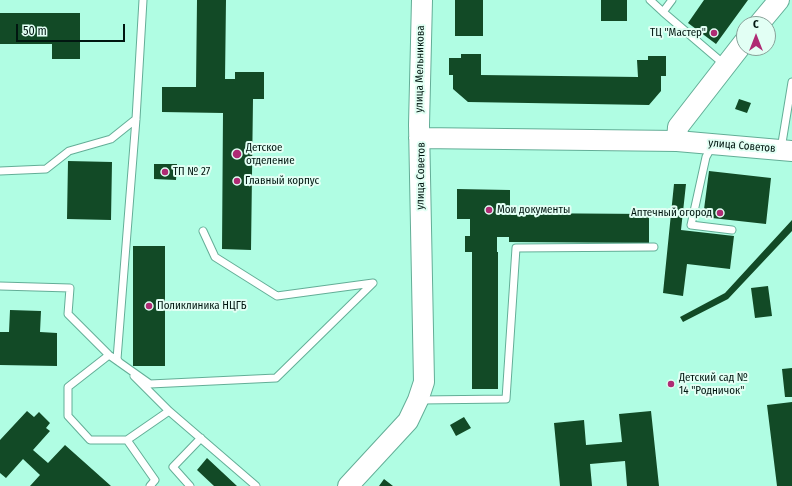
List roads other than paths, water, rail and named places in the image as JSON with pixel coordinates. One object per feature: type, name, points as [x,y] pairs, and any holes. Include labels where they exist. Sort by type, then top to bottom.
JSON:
[{"type":"street","name":"улица Мельникова","points":[[419,138],[422,0]]},
{"type":"street","points":[[766,16],[779,0]]},
{"type":"street","points":[[676,141],[678,127],[736,52]]},
{"type":"street","name":"улица Советов","points":[[348,486],[408,422],[424,382],[419,138],[676,141],[786,150]]},
{"type":"lane","points":[[143,0],[136,119],[117,359],[170,412],[256,486]]},
{"type":"lane","points":[[650,0],[725,65]]},
{"type":"lane","points":[[663,12],[672,0]]},
{"type":"lane","points":[[786,150],[792,82]]},
{"type":"lane","points":[[0,171],[46,169],[69,151],[111,139],[136,119]]},
{"type":"lane","points":[[713,144],[706,157],[692,225],[732,230]]},
{"type":"lane","points":[[0,286],[70,288],[68,314],[109,355],[117,359],[150,384],[276,378],[373,283],[277,296],[215,257],[203,231]]},
{"type":"lane","points":[[418,400],[506,399],[516,248],[654,247]]},
{"type":"lane","points":[[109,355],[68,387],[68,416],[90,440],[126,440],[170,412]]},
{"type":"lane","points":[[190,486],[173,467],[201,438]]},
{"type":"lane","points":[[126,440],[155,480],[150,486]]},
{"type":"place","name":"ТЦ \"Мастер\"","points":[[714,33]]},
{"type":"place","name":"Детское отделение","points":[[237,154]]},
{"type":"place","name":"ТП № 27","points":[[165,172]]},
{"type":"place","name":"Главный корпус","points":[[237,181]]},
{"type":"place","name":"Мои документы","points":[[489,210]]},
{"type":"place","name":"Аптечный огород","points":[[720,213]]},
{"type":"place","name":"Поликлиника НЦГБ","points":[[149,306]]},
{"type":"place","name":"Детский сад № 14 \"Родничок\"","points":[[671,384]]}]
